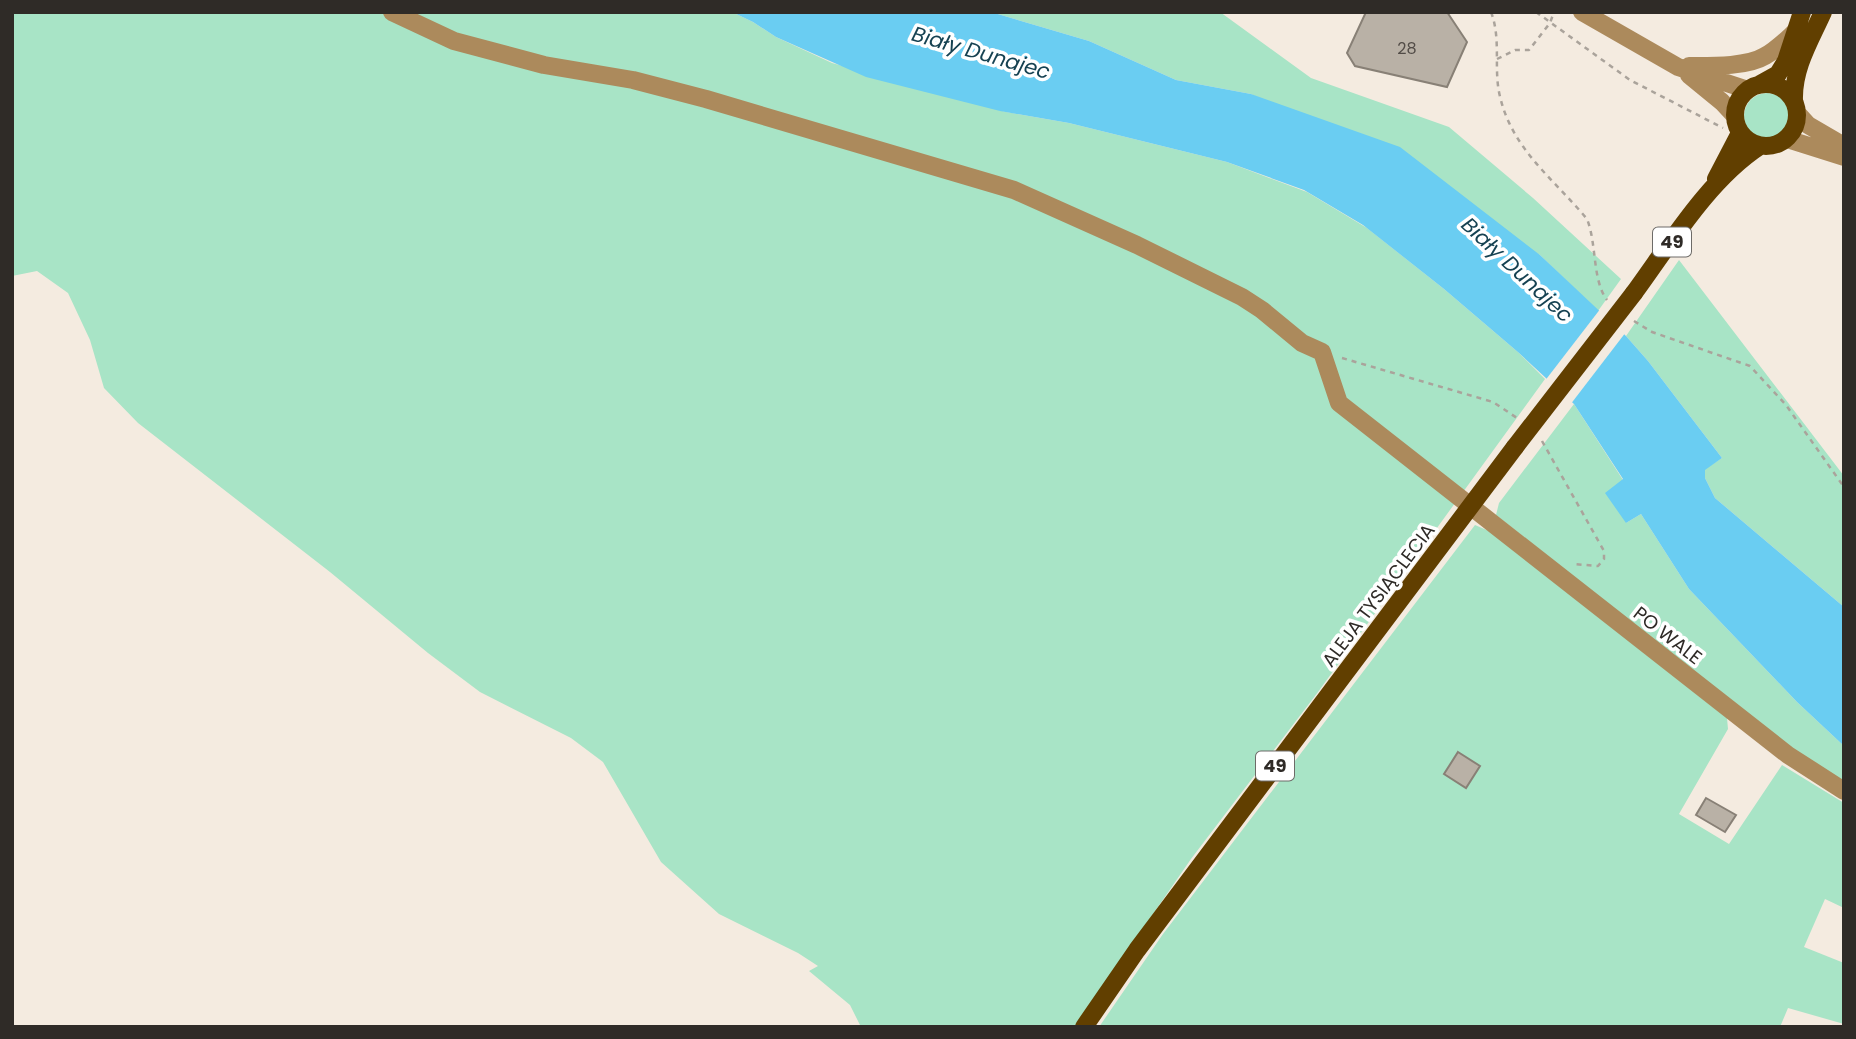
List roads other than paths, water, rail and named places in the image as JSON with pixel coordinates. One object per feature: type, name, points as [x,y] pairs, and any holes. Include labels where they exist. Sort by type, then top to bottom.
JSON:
[{"type":"main road","name":"49","points":[[1733,126],[1740,99],[1753,87],[1778,74],[1790,52],[1802,12]]},
{"type":"main road","points":[[1787,139],[1795,130],[1793,82],[1823,12]]},
{"type":"main road","points":[[1753,87],[1774,85],[1783,89],[1796,107]]},
{"type":"main road","name":"ALEJA TYSIĄCLECIA","points":[[1710,191],[1733,126]]},
{"type":"main road","points":[[1733,126],[1749,142],[1760,146]]},
{"type":"main road","name":"49","points":[[1760,146],[1778,145],[1787,139]]},
{"type":"main road","name":"ALEJA TYSIĄCLECIA","points":[[1084,1027],[1137,950],[1710,191],[1760,146]]},
{"type":"street","name":"PO WALE","points":[[392,12],[454,41],[544,65],[633,80],[694,96],[1002,187],[1137,245],[1242,297],[1302,343],[1322,352],[1339,403],[1788,755],[1844,791]]},
{"type":"street","points":[[1582,12],[1678,66],[1722,102],[1733,126]]},
{"type":"street","points":[[1678,66],[1751,62],[1763,58],[1795,32]]},
{"type":"street","points":[[1678,66],[1753,87]]},
{"type":"street","points":[[1796,107],[1808,125],[1844,146]]},
{"type":"street","points":[[1787,139],[1844,156]]},
{"type":"water","name":"Biały Dunajec","points":[[732,12],[991,12],[1089,41],[1176,80],[1251,94],[1400,147],[1540,255],[1626,336],[1722,458],[1705,470],[1705,478],[1715,498],[1844,607],[1844,746],[1797,702],[1689,589],[1641,514],[1626,523],[1605,493],[1623,479],[1574,404],[1444,289],[1363,225],[1304,190],[1227,162],[1069,123],[1000,111],[866,77],[776,37]]}]
